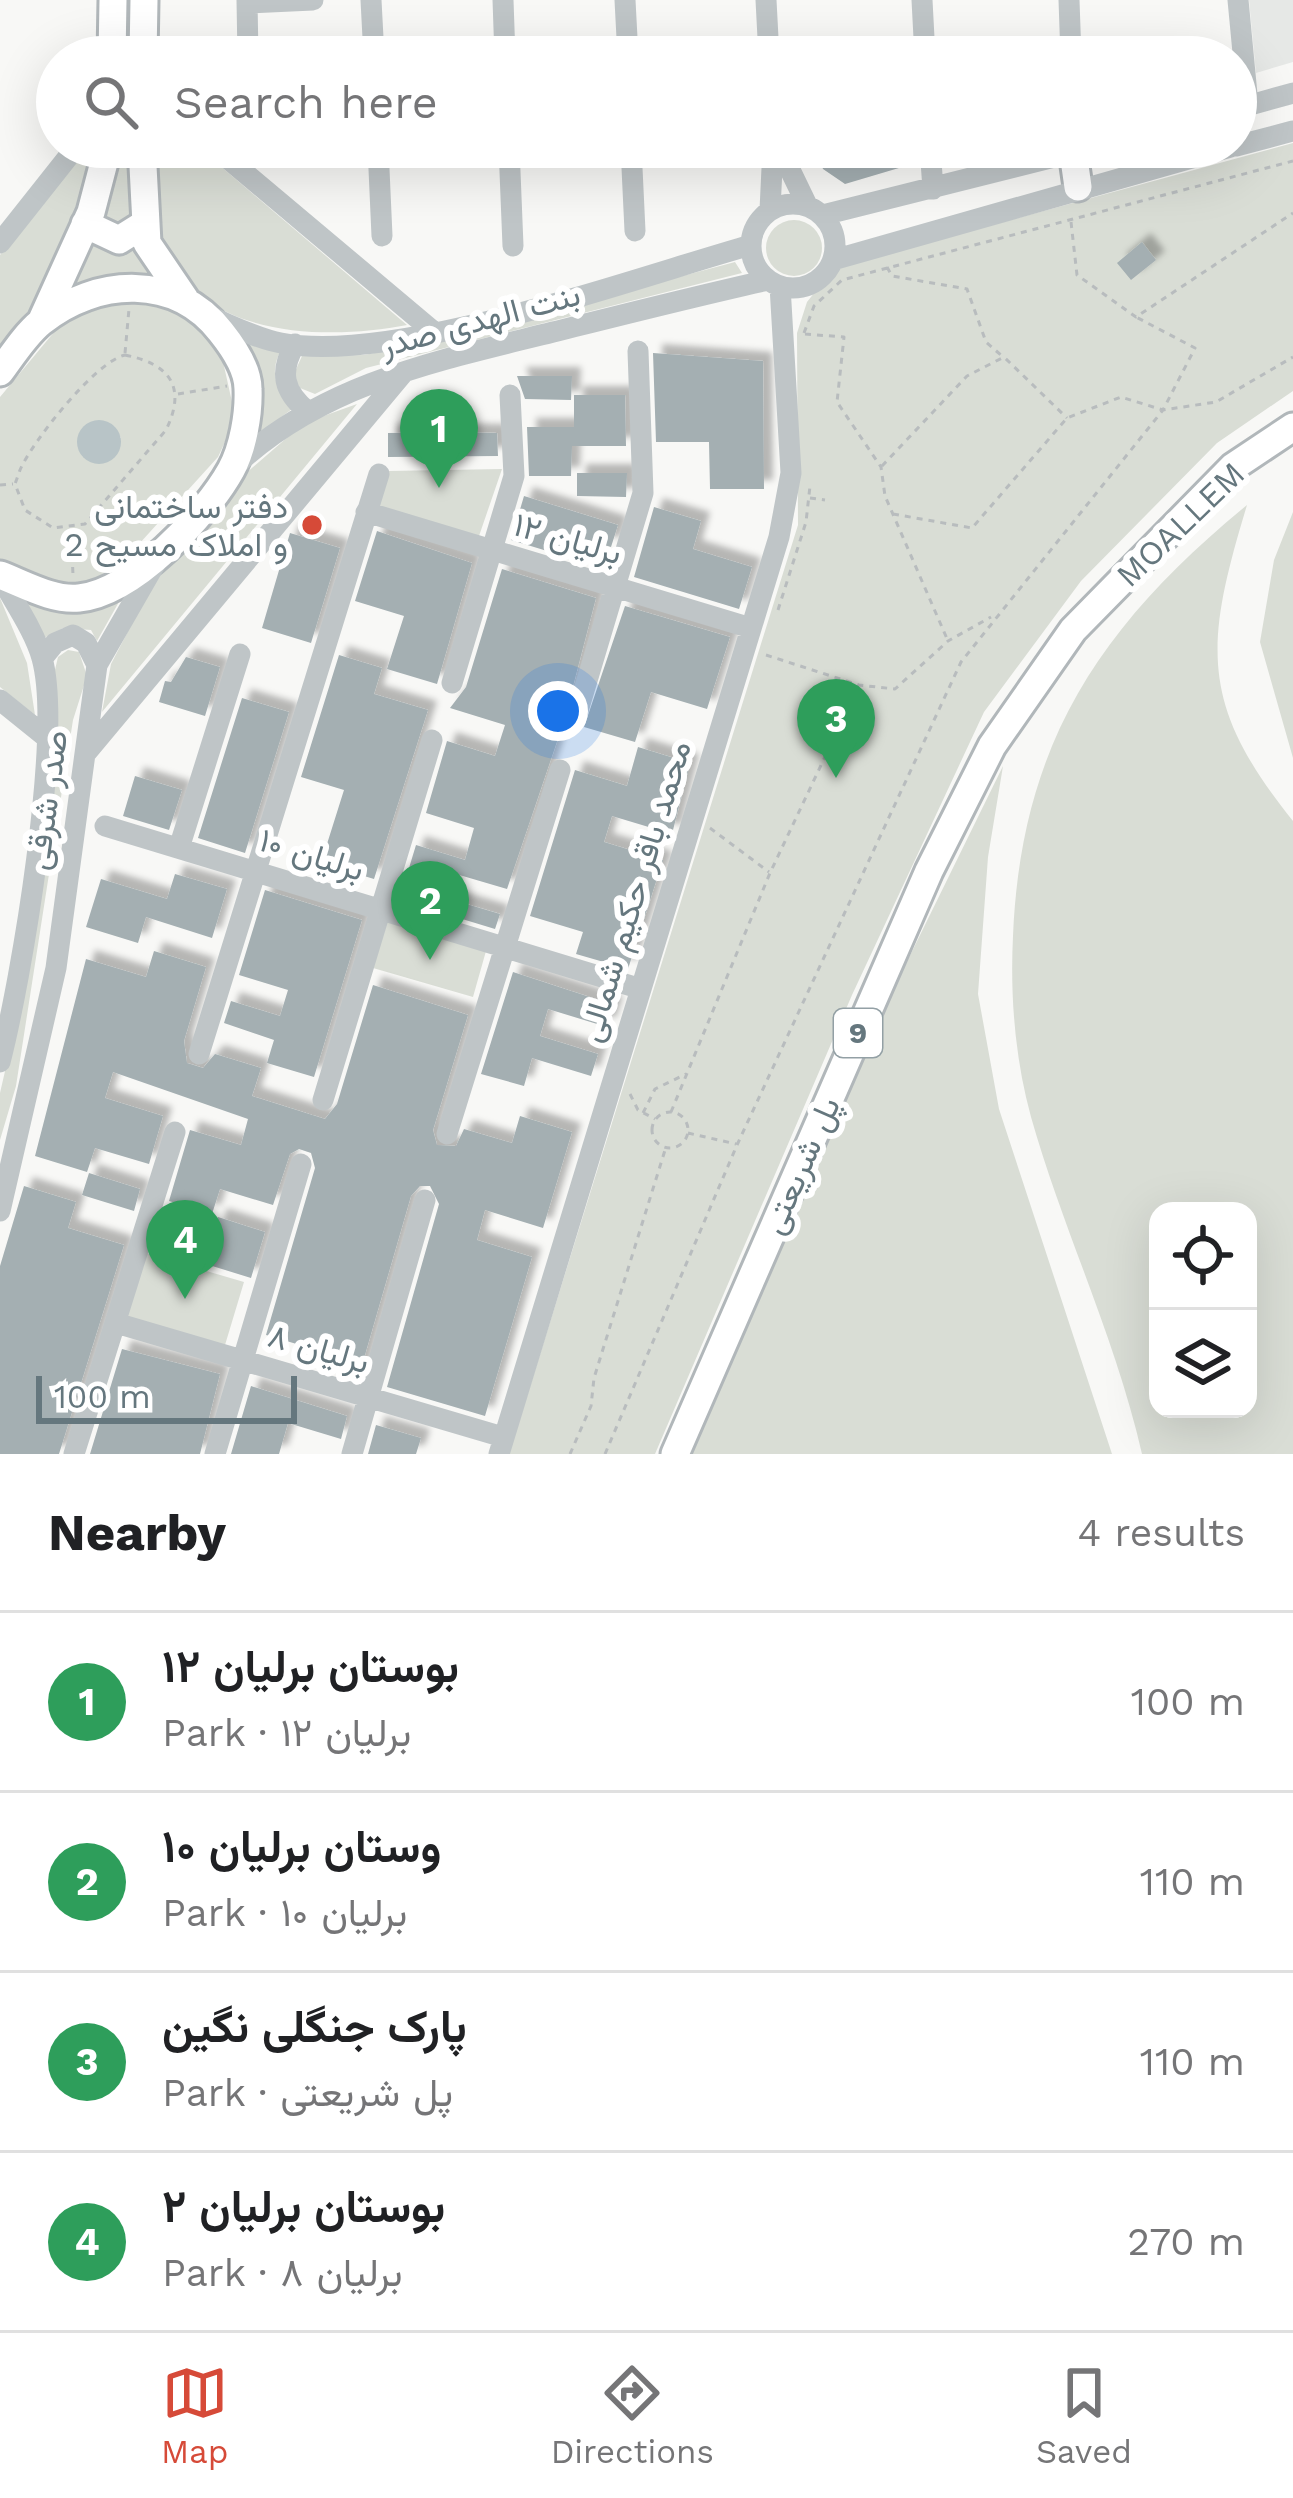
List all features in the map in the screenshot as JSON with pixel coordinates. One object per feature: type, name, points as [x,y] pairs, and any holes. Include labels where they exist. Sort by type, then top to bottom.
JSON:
[{"type":"main road","points":[[112,36],[113,0]]},
{"type":"main road","points":[[143,36],[144,0]]},
{"type":"main road","points":[[0,372],[41,322],[85,224],[102,168]]},
{"type":"main road","points":[[0,575],[50,595],[81,598],[124,580],[162,553],[231,469],[243,436],[248,382],[232,346],[209,317],[185,299],[147,243],[143,168]]},
{"type":"main road","points":[[1078,188],[1079,168]]},
{"type":"main road","points":[[85,224],[119,240],[146,223]]},
{"type":"main road","points":[[41,322],[86,297],[129,287],[142,286],[185,299]]},
{"type":"main road","name":"پل شریعتی","points":[[675,1454],[929,871],[992,746],[1073,630],[1233,467],[1293,427]]},
{"type":"street","points":[[248,36],[247,1],[313,0]]},
{"type":"street","points":[[371,0],[373,36]]},
{"type":"street","points":[[502,0],[504,36]]},
{"type":"street","points":[[625,0],[627,36]]},
{"type":"street","points":[[766,0],[768,36]]},
{"type":"street","points":[[922,0],[924,36]]},
{"type":"street","points":[[1069,0],[1070,36]]},
{"type":"street","points":[[1238,0],[1239,36]]},
{"type":"street","points":[[1257,103],[1293,93]]},
{"type":"street","points":[[1257,140],[1293,131]]},
{"type":"street","points":[[0,243],[59,168]]},
{"type":"street","points":[[239,168],[434,332]]},
{"type":"street","points":[[379,168],[382,236]]},
{"type":"street","points":[[510,168],[513,246]]},
{"type":"street","points":[[632,168],[635,231]]},
{"type":"street","points":[[770,210],[774,168]]},
{"type":"street","points":[[789,168],[815,210],[835,236],[833,260],[817,281],[804,287],[774,283],[758,270],[751,245],[760,219],[770,210],[815,210],[933,189],[1010,168]]},
{"type":"street","points":[[932,168],[933,189]]},
{"type":"street","points":[[833,260],[1152,168]]},
{"type":"street","name":"بنت الهدی صدر","points":[[209,317],[295,344],[350,346],[434,332],[751,245]]},
{"type":"street","name":"بنت الهدی صدر","points":[[231,469],[262,440],[308,412],[404,372],[774,283]]},
{"type":"street","name":"محمد باقر حکیم شمالی","points":[[501,1446],[779,537],[791,473],[783,342],[774,283]]},
{"type":"street","points":[[783,342],[804,287]]},
{"type":"street","points":[[295,344],[286,361],[285,380],[290,396],[308,412]]},
{"type":"street","points":[[577,714],[643,493],[638,351]]},
{"type":"street","points":[[85,753],[404,372]]},
{"type":"street","points":[[452,683],[514,476],[510,395]]},
{"type":"street","points":[[200,1054],[380,474]]},
{"type":"street","name":"برلیان ۱۲","points":[[366,512],[751,628]]},
{"type":"street","name":"صدر شرقی","points":[[0,1211],[56,968],[98,665],[162,553]]},
{"type":"street","name":"صدر شرقی","points":[[0,575],[42,658],[46,737],[34,866],[0,1062]]},
{"type":"street","points":[[42,658],[55,643],[73,635],[86,643],[98,665]]},
{"type":"street","points":[[179,848],[240,654]]},
{"type":"street","points":[[0,700],[46,737]]},
{"type":"street","points":[[323,1100],[432,740]]},
{"type":"street","points":[[447,1134],[560,770]]},
{"type":"street","name":"برلیان ۱۰","points":[[105,826],[638,988]]},
{"type":"street","points":[[74,1454],[175,1132]]},
{"type":"street","points":[[215,1454],[301,1164]]},
{"type":"street","points":[[352,1454],[425,1200]]},
{"type":"street","name":"برلیان ۸","points":[[116,1323],[370,1397],[501,1446]]},
{"type":"path","points":[[948,641],[893,514],[880,467],[837,402],[844,337],[804,334],[814,306],[842,280],[1293,161]]},
{"type":"path","points":[[1136,316],[1293,213]]},
{"type":"path","points":[[605,1454],[737,1145],[961,662],[1163,410],[1195,348],[1136,316],[1077,275],[1071,220]]},
{"type":"path","points":[[887,267],[892,276],[967,290],[986,343],[1067,418]]},
{"type":"path","points":[[125,355],[130,299]]},
{"type":"path","points":[[125,355],[157,365],[170,378],[176,394],[166,430],[85,524],[71,529],[37,521],[25,510],[15,484],[24,460],[112,358],[125,355]]},
{"type":"path","points":[[880,467],[967,376],[1004,357]]},
{"type":"path","points":[[893,514],[972,528],[1067,418],[1121,397],[1163,410],[1216,402],[1293,357]]},
{"type":"path","points":[[176,394],[230,385]]},
{"type":"path","points":[[778,610],[809,498],[808,470]]},
{"type":"path","points":[[0,485],[15,484]]},
{"type":"path","points":[[809,498],[825,500]]},
{"type":"path","points":[[71,529],[73,584]]},
{"type":"path","points":[[765,654],[860,685],[896,689],[948,641],[997,614]]},
{"type":"path","points":[[656,1120],[671,1112],[770,873],[860,685]]},
{"type":"path","points":[[710,828],[770,873]]},
{"type":"path","points":[[643,1113],[655,1089],[688,1073]]},
{"type":"path","points":[[624,1103],[628,1093],[643,1113],[656,1120]]},
{"type":"path","points":[[666,1148],[683,1143],[688,1132],[682,1117],[671,1112]]},
{"type":"path","points":[[656,1120],[654,1136],[666,1148]]},
{"type":"path","points":[[688,1132],[737,1145]]},
{"type":"path","points":[[571,1454],[592,1406],[594,1378],[666,1148]]},
{"type":"shaded area","points":[[1249,0],[1293,0],[1293,62],[1257,73],[1257,36],[1252,36]]},
{"type":"shaded area","points":[[1293,143],[1293,391],[1217,443],[1081,581],[984,712],[852,995],[655,1454],[509,1454],[798,525],[797,333],[807,302],[834,268],[1201,168],[1257,168],[1257,153]]},
{"type":"shaded area","points":[[68,168],[92,168],[47,284],[0,358],[0,255]]},
{"type":"shaded area","points":[[115,168],[133,168],[135,217],[111,228],[104,216]]},
{"type":"shaded area","points":[[155,168],[223,168],[407,325],[302,331],[232,314],[202,297],[179,273],[163,241]]},
{"type":"shaded area","points":[[794,220],[814,228],[822,248],[814,268],[794,276],[774,268],[766,248],[774,228]]},
{"type":"shaded area","points":[[90,239],[113,252],[140,244],[159,281],[108,274],[65,295]]},
{"type":"shaded area","points":[[735,262],[742,273],[366,368],[315,394],[300,388],[293,376],[302,356],[364,355],[445,339]]},
{"type":"shaded area","points":[[122,298],[175,307],[220,348],[232,402],[230,431],[218,457],[110,576],[73,584],[41,582],[0,563],[0,397],[65,319]],"holes":[[[114,426],[121,438],[83,457],[78,436]]]},
{"type":"shaded area","points":[[240,338],[280,352],[276,382],[292,409],[252,439]]},
{"type":"shaded area","points":[[357,404],[102,712],[111,664],[150,589],[224,492],[304,423]]},
{"type":"shaded area","points":[[99,420],[115,426],[121,442],[115,458],[99,464],[83,458],[77,442],[83,426]]},
{"type":"shaded area","points":[[502,469],[479,536],[376,505],[388,471]]},
{"type":"shaded area","points":[[1247,505],[1223,596],[1219,671],[1240,741],[1293,821],[1293,1454],[1142,1454],[1118,1369],[1031,1117],[1021,1073],[1012,959],[1019,867],[1032,804],[1078,694],[1110,644],[1150,596]]},
{"type":"shaded area","points":[[1293,512],[1293,758],[1260,642],[1274,560]]},
{"type":"shaded area","points":[[124,593],[97,641],[91,630],[63,628],[44,638],[26,600],[51,610],[76,612]]},
{"type":"shaded area","points":[[0,598],[27,663],[35,715],[0,687]]},
{"type":"shaded area","points":[[68,650],[79,652],[87,676],[73,720],[16,1086],[0,1140],[0,1093],[23,993],[54,674],[58,657]]},
{"type":"shaded area","points":[[1003,766],[988,857],[978,994],[999,1109],[1112,1454],[691,1454],[895,986]]},
{"type":"shaded area","points":[[387,922],[486,951],[473,997],[373,968]]},
{"type":"shaded area","points":[[145,1253],[244,1282],[225,1345],[127,1317]]},
{"type":"building","points":[[823,168],[899,168],[845,184]]},
{"type":"building","points":[[1142,242],[1156,260],[1131,280],[1117,263]]},
{"type":"building","points":[[653,353],[763,361],[764,489],[710,489],[709,442],[656,442]]},
{"type":"building","points":[[517,376],[572,376],[571,400],[525,399]]},
{"type":"building","points":[[574,395],[625,395],[626,446],[572,446],[571,476],[529,476],[527,427],[574,427]]},
{"type":"building","points":[[388,433],[497,433],[498,456],[388,457]]},
{"type":"building","points":[[577,473],[627,473],[626,497],[577,496]]},
{"type":"building","points":[[524,496],[618,525],[611,547],[563,533],[557,554],[511,540]]},
{"type":"building","points":[[654,507],[701,521],[693,549],[752,567],[739,609],[634,577]]},
{"type":"building","points":[[377,531],[472,563],[437,684],[387,669],[404,616],[355,601]]},
{"type":"building","points":[[290,533],[340,548],[311,643],[262,628]]},
{"type":"building","points":[[502,569],[596,598],[564,721],[507,889],[456,874],[447,904],[402,891],[416,845],[465,860],[474,828],[426,813],[447,741],[495,756],[505,725],[450,708],[466,687]]},
{"type":"building","points":[[625,606],[730,637],[707,709],[651,692],[635,742],[584,727]]},
{"type":"building","points":[[339,655],[382,668],[374,694],[428,710],[374,879],[321,863],[344,790],[301,777]]},
{"type":"building","points":[[186,657],[220,667],[205,716],[159,702],[165,681],[171,682]]},
{"type":"building","points":[[242,698],[289,712],[245,853],[198,838]]},
{"type":"building","points":[[638,747],[690,763],[672,834],[612,816],[604,842],[663,860],[628,969],[576,954],[583,932],[530,916],[575,770],[627,786]]},
{"type":"building","points":[[135,776],[182,790],[169,830],[123,816]]},
{"type":"building","points":[[175,874],[227,889],[212,938],[146,917],[138,943],[86,927],[101,879],[167,899]]},
{"type":"building","points":[[265,890],[362,920],[314,1077],[267,1063],[274,1040],[224,1023],[231,1001],[280,1016],[288,990],[239,975]]},
{"type":"building","points":[[453,900],[500,914],[495,929],[449,915]]},
{"type":"building","points":[[154,951],[206,967],[184,1041],[187,1063],[203,1068],[215,1054],[261,1068],[252,1096],[325,1119],[337,1104],[373,985],[468,1015],[433,1130],[437,1145],[456,1146],[464,1129],[512,1143],[520,1116],[572,1132],[543,1228],[485,1210],[477,1240],[532,1257],[485,1416],[387,1387],[439,1204],[430,1186],[420,1186],[411,1196],[358,1379],[312,1365],[317,1350],[266,1335],[315,1168],[311,1153],[299,1149],[290,1154],[273,1205],[220,1189],[212,1214],[169,1201],[190,1130],[241,1145],[248,1119],[113,1072],[105,1098],[163,1116],[149,1164],[95,1148],[87,1172],[35,1156],[86,959],[146,977]]},
{"type":"building","points":[[513,972],[614,1005],[607,1027],[548,1009],[540,1036],[598,1054],[591,1076],[532,1058],[524,1086],[481,1074]]},
{"type":"building","points":[[89,1173],[140,1189],[134,1211],[82,1195]]},
{"type":"building","points":[[24,1186],[76,1202],[68,1228],[124,1245],[59,1454],[0,1454],[0,1266]]},
{"type":"building","points":[[218,1217],[265,1232],[251,1278],[154,1248],[161,1226],[210,1241]]},
{"type":"building","points":[[122,1349],[220,1374],[200,1454],[90,1454]]},
{"type":"building","points":[[251,1386],[347,1416],[341,1439],[288,1423],[279,1454],[231,1454]]},
{"type":"building","points":[[376,1425],[421,1438],[416,1454],[368,1454]]},
{"type":"place","name":"بوستان برلیان ۱۲","points":[[439,488]]},
{"type":"place","name":"دفتر ساختمانی و املاک مسیح 2","points":[[312,525]]},
{"type":"place","name":"پارک جنگلی نگین","points":[[836,778]]},
{"type":"place","name":"وستان برلیان ۱۰","points":[[430,960]]},
{"type":"place","name":"بوستان برلیان ۲","points":[[185,1299]]}]
